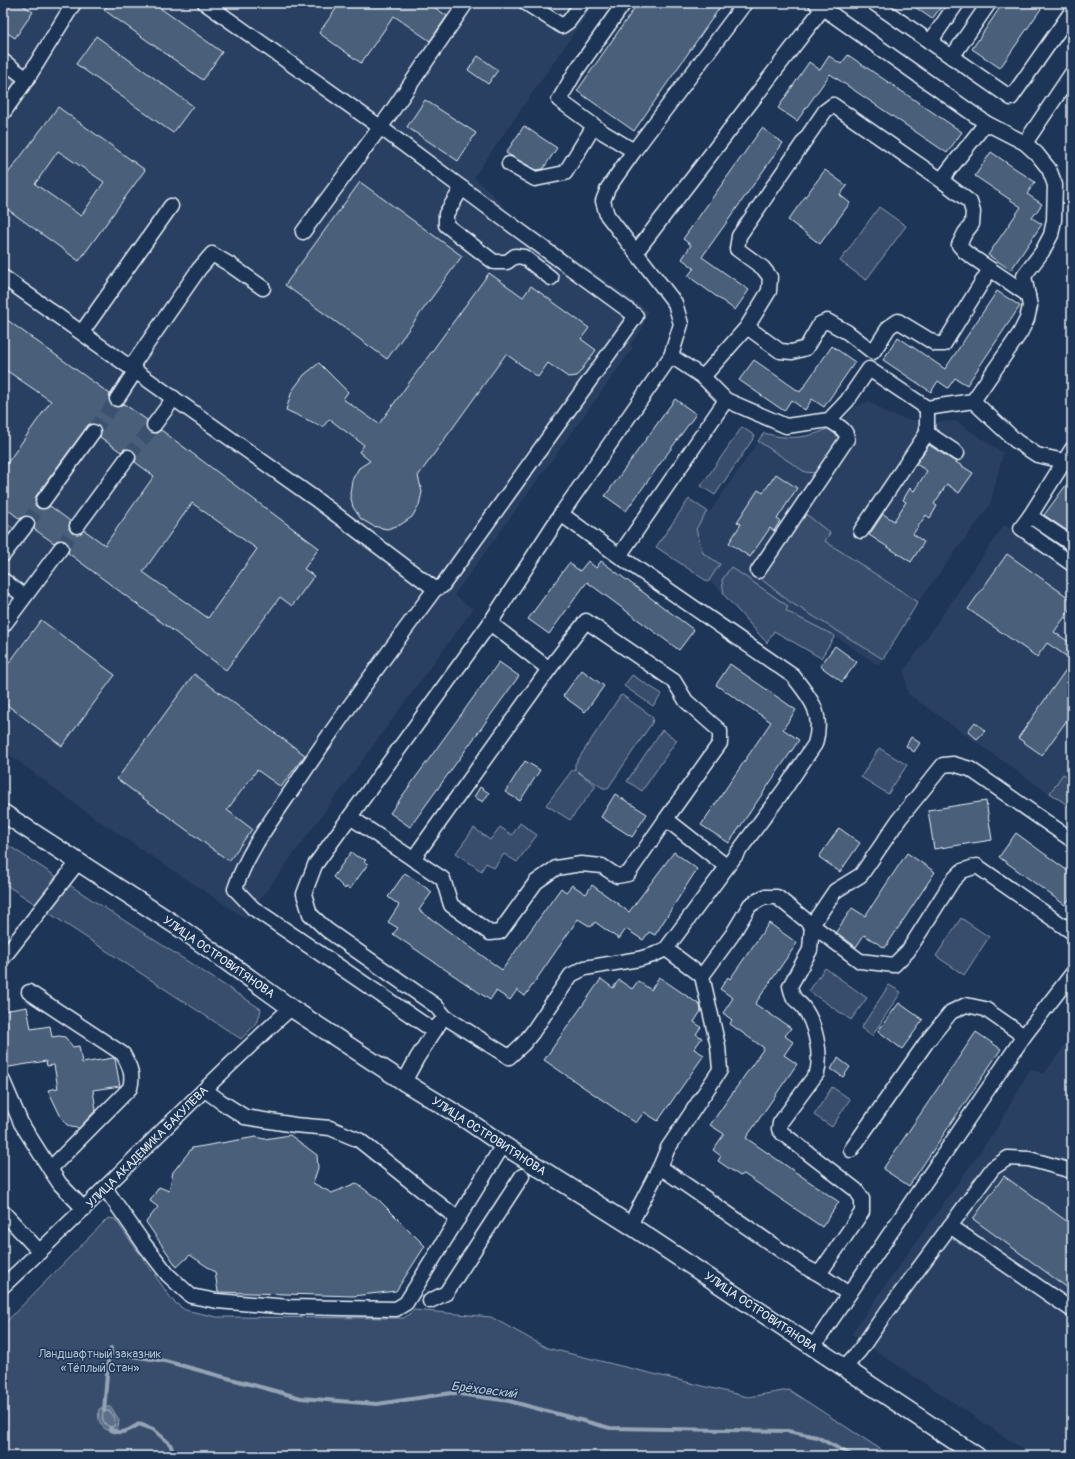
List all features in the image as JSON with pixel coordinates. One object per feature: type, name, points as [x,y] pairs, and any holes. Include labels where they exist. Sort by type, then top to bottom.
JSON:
[{"type":"main road","name":"УЛИЦА ОСТРОВИТЯНОВА","points":[[3,814],[180,928],[292,1008],[404,1082],[468,1121],[503,1146],[630,1225],[977,1456]]},
{"type":"street","points":[[3,113],[27,79],[74,3]]},
{"type":"street","points":[[205,3],[380,127],[636,316],[442,586],[435,589],[328,735],[266,829],[240,875],[235,889],[253,908],[434,1031]]},
{"type":"street","points":[[303,232],[380,127],[466,3]]},
{"type":"street","points":[[526,3],[562,26],[569,21],[582,3]]},
{"type":"street","points":[[624,3],[576,71],[558,100],[594,126],[634,151]]},
{"type":"street","points":[[874,3],[1011,98],[1072,10]]},
{"type":"street","points":[[930,42],[957,3]]},
{"type":"street","points":[[952,57],[989,3]]},
{"type":"street","points":[[562,514],[619,556],[792,676],[811,699],[818,720],[815,744],[784,790],[726,866],[666,949],[639,959],[585,968],[571,975],[532,1033],[509,1057],[445,1017],[436,1006],[327,930],[310,914],[304,894],[315,865],[490,623],[562,514],[671,356],[681,324],[674,303],[607,215],[603,201],[608,188],[634,151],[743,4]]},
{"type":"street","points":[[636,252],[820,6],[986,123],[1025,143],[1037,154],[1049,169],[1055,185],[1054,220],[1051,235],[1042,252],[1024,276],[1030,306],[1027,319],[1020,333],[973,402],[927,408],[869,369],[847,401],[829,420],[786,426],[726,400],[703,377],[671,356]]},
{"type":"street","points":[[3,61],[27,79]]},
{"type":"street","points":[[1025,143],[1072,73]]},
{"type":"street","points":[[703,377],[746,327],[769,291],[770,277],[763,268],[737,249],[739,236],[825,111],[833,105],[970,202],[974,212],[972,224],[965,233],[959,245],[965,252],[1028,295]]},
{"type":"street","points":[[941,180],[986,123]]},
{"type":"street","points":[[509,164],[535,179],[565,173],[594,126]]},
{"type":"street","points":[[462,188],[446,214],[446,225],[494,262],[507,262],[515,256],[524,257],[551,278]]},
{"type":"street","points":[[82,332],[171,206]]},
{"type":"street","points":[[117,399],[133,369],[199,269],[212,254],[263,288]]},
{"type":"street","points":[[746,327],[780,351],[792,352],[806,348],[820,324],[827,321],[847,332],[873,352],[889,327],[898,321],[936,344],[944,344],[990,269]]},
{"type":"street","points":[[3,277],[314,498],[435,589]]},
{"type":"street","points":[[154,425],[174,398]]},
{"type":"street","points":[[619,556],[726,400]]},
{"type":"street","points":[[973,402],[1016,441],[1037,455],[1064,461]]},
{"type":"street","points":[[861,531],[927,433],[927,408]]},
{"type":"street","points":[[758,572],[847,439],[847,434],[845,431],[829,420]]},
{"type":"street","points":[[43,501],[93,432]]},
{"type":"street","points":[[927,433],[957,453]]},
{"type":"street","points":[[1072,449],[1056,477],[1021,528],[1072,564]]},
{"type":"street","points":[[77,526],[128,457]]},
{"type":"street","points":[[1030,516],[1072,544]]},
{"type":"street","points":[[3,555],[27,524]]},
{"type":"street","points":[[3,626],[61,548]]},
{"type":"street","points":[[3,580],[24,596]]},
{"type":"street","points":[[350,817],[413,859],[443,879],[451,905],[490,933],[500,932],[536,882],[556,868],[581,864],[602,866],[617,876],[628,874],[720,743],[720,731],[686,701],[674,681],[586,621],[549,669],[413,859]]},
{"type":"street","points":[[490,623],[549,669]]},
{"type":"street","points":[[819,1274],[862,1212],[862,1199],[856,1190],[838,1174],[782,1133],[779,1129],[780,1123],[817,1073],[819,1064],[816,1041],[810,1019],[803,1006],[793,998],[790,986],[810,950],[812,925],[835,891],[861,874],[900,818],[943,765],[953,764],[970,769],[1072,840]]},
{"type":"street","points":[[666,819],[726,866]]},
{"type":"street","points":[[3,958],[78,862]]},
{"type":"street","points":[[702,976],[732,935],[750,905],[764,897],[777,897],[860,961],[894,965],[908,951],[953,880],[962,871],[976,866],[1072,932]]},
{"type":"street","points":[[315,950],[327,930]]},
{"type":"street","points":[[630,1225],[654,1182],[668,1148],[720,1070],[718,1046],[702,976],[666,949]]},
{"type":"street","points":[[813,1347],[1024,1036],[1072,974]]},
{"type":"street","points":[[29,992],[123,1054],[131,1069],[132,1081],[130,1088],[50,1169]]},
{"type":"street","points":[[851,1150],[926,1043],[951,1012],[966,1005],[985,1009],[1024,1036]]},
{"type":"street","name":"УЛИЦА АКАДЕМИКА БАКУЛЕВА","points":[[3,1286],[40,1252],[242,1054],[292,1008]]},
{"type":"street","points":[[404,1082],[434,1031],[445,1017]]},
{"type":"street","points":[[3,1081],[21,1123],[50,1169],[60,1184],[84,1209]]},
{"type":"street","points":[[205,1090],[245,1117],[295,1125],[330,1128],[359,1140],[458,1219]]},
{"type":"street","points":[[105,1188],[144,1244],[168,1275],[191,1296],[217,1301],[289,1307],[396,1308],[406,1303],[503,1146]]},
{"type":"street","points":[[844,1368],[860,1350],[993,1168],[1008,1158],[1029,1159],[1072,1171]]},
{"type":"street","points":[[660,1167],[805,1267],[819,1274],[849,1294]]},
{"type":"street","points":[[430,1301],[446,1293],[522,1176]]},
{"type":"street","points":[[3,1212],[40,1252]]},
{"type":"street","points":[[950,1226],[1072,1310]]},
{"type":"shaded area","points":[[3,3],[595,3],[474,177],[511,213],[648,311],[642,329],[630,345],[633,348],[454,595],[473,609],[246,919],[96,819],[3,750],[3,105],[18,84],[3,73]]},
{"type":"shaded area","points":[[869,401],[888,414],[907,419],[927,422],[956,421],[1003,453],[990,505],[918,602],[878,665],[835,636],[821,658],[774,631],[767,643],[716,586],[656,547],[689,499],[710,512],[764,433],[792,438],[809,436],[831,427],[836,430],[854,407]]},
{"type":"shaded area","points":[[1004,525],[1033,544],[1040,534],[1072,555],[1072,810],[908,694],[904,671]]},
{"type":"shaded area","points":[[1072,1035],[1072,1456],[1033,1456],[851,1334],[997,1128],[1030,1069],[1044,1074]]},
{"type":"green space","points":[[3,73],[18,84],[3,105]]},
{"type":"green space","points":[[879,207],[906,226],[866,280],[840,261]]},
{"type":"green space","points":[[742,427],[755,436],[715,495],[701,486]]},
{"type":"green space","points":[[831,427],[839,432],[841,438],[819,471],[816,473],[805,472],[758,441],[764,433],[781,437],[798,437],[814,434]]},
{"type":"green space","points":[[689,499],[707,511],[696,529],[703,553],[720,564],[708,582],[656,547]]},
{"type":"green space","points":[[806,514],[830,533],[825,541],[918,602],[883,659],[790,602],[761,579]]},
{"type":"green space","points":[[3,521],[14,529],[3,542]]},
{"type":"green space","points":[[731,567],[788,606],[786,611],[835,636],[821,658],[774,631],[767,643],[724,595],[722,580]]},
{"type":"green space","points":[[632,675],[662,694],[653,706],[624,686]]},
{"type":"green space","points":[[622,695],[649,714],[653,718],[652,723],[608,788],[603,788],[577,771],[596,786],[570,820],[546,805],[573,769],[575,770],[575,764]]},
{"type":"green space","points":[[662,730],[677,740],[642,791],[627,781]]},
{"type":"green space","points":[[879,748],[907,765],[888,794],[861,777]]},
{"type":"green space","points":[[1063,774],[1072,780],[1072,808],[1050,793]]},
{"type":"green space","points":[[520,823],[537,835],[517,862],[504,854],[494,868],[486,863],[481,871],[456,853],[474,828],[490,840],[500,827],[512,835]]},
{"type":"green space","points":[[3,842],[261,1009],[254,1026],[241,1039],[3,883]]},
{"type":"green space","points":[[961,918],[989,937],[964,975],[936,956]]},
{"type":"green space","points":[[825,968],[867,998],[851,1020],[809,991]]},
{"type":"green space","points":[[889,985],[901,992],[872,1036],[861,1028]]},
{"type":"green space","points":[[832,1087],[850,1099],[832,1127],[814,1115]]},
{"type":"green space","name":"Ландшафтный заказник «Тёплый Стан»","points":[[108,1218],[115,1219],[173,1301],[185,1310],[217,1317],[404,1318],[414,1310],[491,1317],[547,1348],[748,1397],[789,1390],[891,1456],[3,1456],[3,1325]]},
{"type":"water","points":[[103,1407],[111,1407],[119,1420],[118,1427],[114,1432],[103,1427],[99,1421],[99,1409]]},
{"type":"building","points":[[3,3],[20,3],[33,12],[15,38],[3,30]]},
{"type":"building","points":[[109,3],[153,3],[222,52],[203,80],[104,10]]},
{"type":"building","points":[[340,3],[428,3],[447,16],[430,41],[394,16],[361,63],[319,33]]},
{"type":"building","points":[[638,3],[723,3],[634,131],[577,91]]},
{"type":"building","points":[[909,3],[944,3],[932,19]]},
{"type":"building","points":[[1003,3],[1045,3],[1000,68],[972,49]]},
{"type":"building","points":[[96,36],[193,106],[173,133],[76,64]]},
{"type":"building","points":[[848,55],[962,132],[947,153],[830,74],[797,121],[778,108],[809,62],[820,70],[829,56],[841,64]]},
{"type":"building","points":[[478,56],[498,70],[488,84],[468,70]]},
{"type":"building","points":[[425,100],[476,133],[458,161],[407,127]]},
{"type":"building","points":[[58,107],[145,170],[79,261],[3,206],[3,180]],"holes":[[[58,151],[104,182],[81,216],[35,184]]]},
{"type":"building","points":[[524,126],[557,148],[543,169],[536,170],[506,153]]},
{"type":"building","points":[[762,128],[783,143],[702,257],[749,290],[735,310],[688,276],[694,268],[682,259],[691,245],[683,239]]},
{"type":"building","points":[[991,152],[1035,182],[1027,194],[1042,204],[1032,218],[1042,224],[1011,270],[988,255],[1021,207],[975,176]]},
{"type":"building","points":[[825,170],[847,186],[840,195],[850,203],[820,244],[788,220]]},
{"type":"building","points":[[360,182],[462,256],[387,359],[285,285]]},
{"type":"building","points":[[489,273],[523,297],[531,286],[589,328],[581,339],[596,350],[577,376],[568,377],[548,363],[538,377],[506,354],[418,476],[422,492],[419,505],[412,517],[400,525],[387,529],[373,526],[361,519],[353,507],[350,494],[352,480],[359,468],[370,461],[359,452],[364,445],[329,419],[323,427],[286,410],[292,391],[304,375],[319,363],[348,392],[343,399],[379,424]]},
{"type":"building","points":[[997,291],[1020,306],[967,385],[955,378],[948,388],[938,381],[931,392],[883,360],[898,337],[945,369]]},
{"type":"building","points":[[3,317],[110,394],[109,399],[112,406],[117,407],[124,404],[147,420],[146,428],[149,432],[157,433],[161,430],[319,548],[304,569],[314,576],[292,606],[280,597],[226,670],[68,553],[69,545],[66,541],[58,540],[54,543],[34,529],[35,521],[32,517],[24,516],[20,519],[3,506],[3,469],[51,401],[3,368]],"holes":[[[89,424],[98,425],[101,432],[100,437],[121,452],[124,449],[133,450],[136,458],[135,462],[154,476],[105,545],[84,530],[80,534],[72,533],[69,529],[70,521],[50,506],[46,509],[38,508],[35,505],[36,496]],[[192,503],[257,549],[208,618],[143,572]]]},
{"type":"building","points":[[832,346],[855,362],[824,407],[812,399],[805,410],[791,400],[784,411],[739,380],[754,360],[800,392]]},
{"type":"building","points":[[675,399],[696,414],[626,511],[605,496]]},
{"type":"building","points":[[929,445],[973,473],[959,493],[947,484],[934,504],[937,506],[930,518],[926,515],[913,534],[924,542],[911,562],[869,535],[883,514],[894,521],[906,502],[903,500],[910,488],[914,491],[927,471],[916,464]]},
{"type":"building","points":[[776,474],[797,488],[777,519],[780,521],[774,531],[770,528],[750,557],[729,543],[741,524],[737,522],[758,490],[763,493]]},
{"type":"building","points":[[1072,477],[1072,534],[1044,515]]},
{"type":"building","points":[[1007,554],[1072,600],[1072,607],[1054,632],[1072,644],[1072,660],[1047,643],[1037,657],[968,609]]},
{"type":"building","points":[[588,561],[596,568],[601,561],[694,630],[679,650],[587,582],[549,634],[528,619],[569,563],[580,571]]},
{"type":"building","points":[[41,620],[115,675],[62,746],[3,702],[3,671]]},
{"type":"building","points":[[835,646],[857,662],[842,682],[820,666]]},
{"type":"building","points":[[1072,661],[1072,713],[1042,755],[1018,738]]},
{"type":"building","points":[[499,662],[519,676],[410,827],[390,813]]},
{"type":"building","points":[[730,664],[796,710],[783,729],[799,740],[729,843],[701,825],[771,722],[716,685]]},
{"type":"building","points":[[582,670],[604,686],[585,712],[563,696]]},
{"type":"building","points":[[194,674],[305,755],[281,787],[257,770],[227,810],[252,829],[229,861],[117,779]]},
{"type":"building","points":[[975,722],[985,731],[977,739],[968,731]]},
{"type":"building","points":[[911,737],[920,743],[914,752],[906,746]]},
{"type":"building","points":[[525,761],[540,770],[520,801],[505,792]]},
{"type":"building","points":[[480,787],[489,793],[483,802],[474,797]]},
{"type":"building","points":[[615,794],[647,814],[632,837],[601,817]]},
{"type":"building","points":[[986,801],[992,840],[934,849],[928,810]]},
{"type":"building","points":[[839,828],[860,843],[840,872],[819,857]]},
{"type":"building","points":[[1016,833],[1072,874],[1072,895],[1065,905],[999,857]]},
{"type":"building","points":[[351,852],[366,860],[364,862],[368,864],[350,889],[346,887],[345,889],[333,877]]},
{"type":"building","points":[[674,852],[697,869],[655,935],[649,932],[643,940],[626,929],[619,939],[595,922],[591,927],[578,919],[525,996],[517,990],[510,1000],[496,991],[490,1000],[393,934],[398,928],[388,922],[399,905],[388,897],[405,873],[432,892],[419,910],[502,970],[561,888],[566,892],[572,885],[586,894],[592,885],[629,912]]},
{"type":"building","points":[[907,853],[935,872],[885,948],[864,935],[856,947],[836,932],[852,908],[865,916]]},
{"type":"building","points":[[769,923],[797,943],[755,1004],[791,1028],[785,1036],[793,1042],[784,1055],[797,1064],[746,1138],[839,1202],[822,1227],[744,1174],[740,1176],[718,1161],[721,1156],[713,1150],[724,1134],[710,1125],[764,1048],[730,1024],[732,1020],[723,1013],[733,998],[720,989],[728,977],[730,979]]},
{"type":"building","points":[[659,977],[700,1005],[701,1011],[694,1022],[701,1027],[696,1034],[702,1038],[694,1049],[704,1055],[658,1121],[644,1112],[636,1123],[544,1060],[601,979],[613,988],[619,980],[632,989],[638,981],[651,990]]},
{"type":"building","points":[[899,1003],[923,1020],[902,1049],[878,1031]]},
{"type":"building","points":[[27,1007],[31,1029],[50,1026],[52,1037],[65,1037],[73,1047],[79,1046],[82,1063],[113,1058],[115,1059],[120,1086],[93,1090],[96,1110],[79,1128],[71,1127],[66,1124],[48,1090],[58,1088],[54,1065],[47,1066],[46,1061],[3,1068],[3,1011]]},
{"type":"building","points":[[976,1032],[1001,1049],[909,1186],[883,1169]]},
{"type":"building","points":[[838,1058],[850,1067],[843,1077],[831,1069]]},
{"type":"building","points":[[290,1135],[317,1155],[318,1168],[313,1183],[332,1193],[356,1183],[379,1200],[425,1246],[396,1291],[353,1296],[218,1292],[215,1272],[190,1255],[177,1267],[146,1222],[158,1207],[150,1201],[159,1187],[169,1191],[173,1172],[192,1148],[256,1137],[264,1139]]},
{"type":"building","points":[[1004,1176],[1072,1225],[1072,1291],[973,1219]]},
{"type":"waterway","points":[[104,1411],[108,1362],[111,1348]]},
{"type":"waterway","name":"Брёховский","points":[[110,1353],[165,1361],[301,1398],[377,1404],[452,1393],[509,1401],[610,1428],[788,1431],[817,1437],[853,1456]]},
{"type":"waterway","points":[[110,1429],[121,1432],[129,1430],[139,1424],[153,1429],[170,1444],[175,1456]]},
{"type":"tunnel","points":[[93,432],[117,399]]},
{"type":"tunnel","points":[[128,457],[154,425]]},
{"type":"tunnel","points":[[27,524],[43,501]]},
{"type":"tunnel","points":[[61,548],[77,526]]}]
